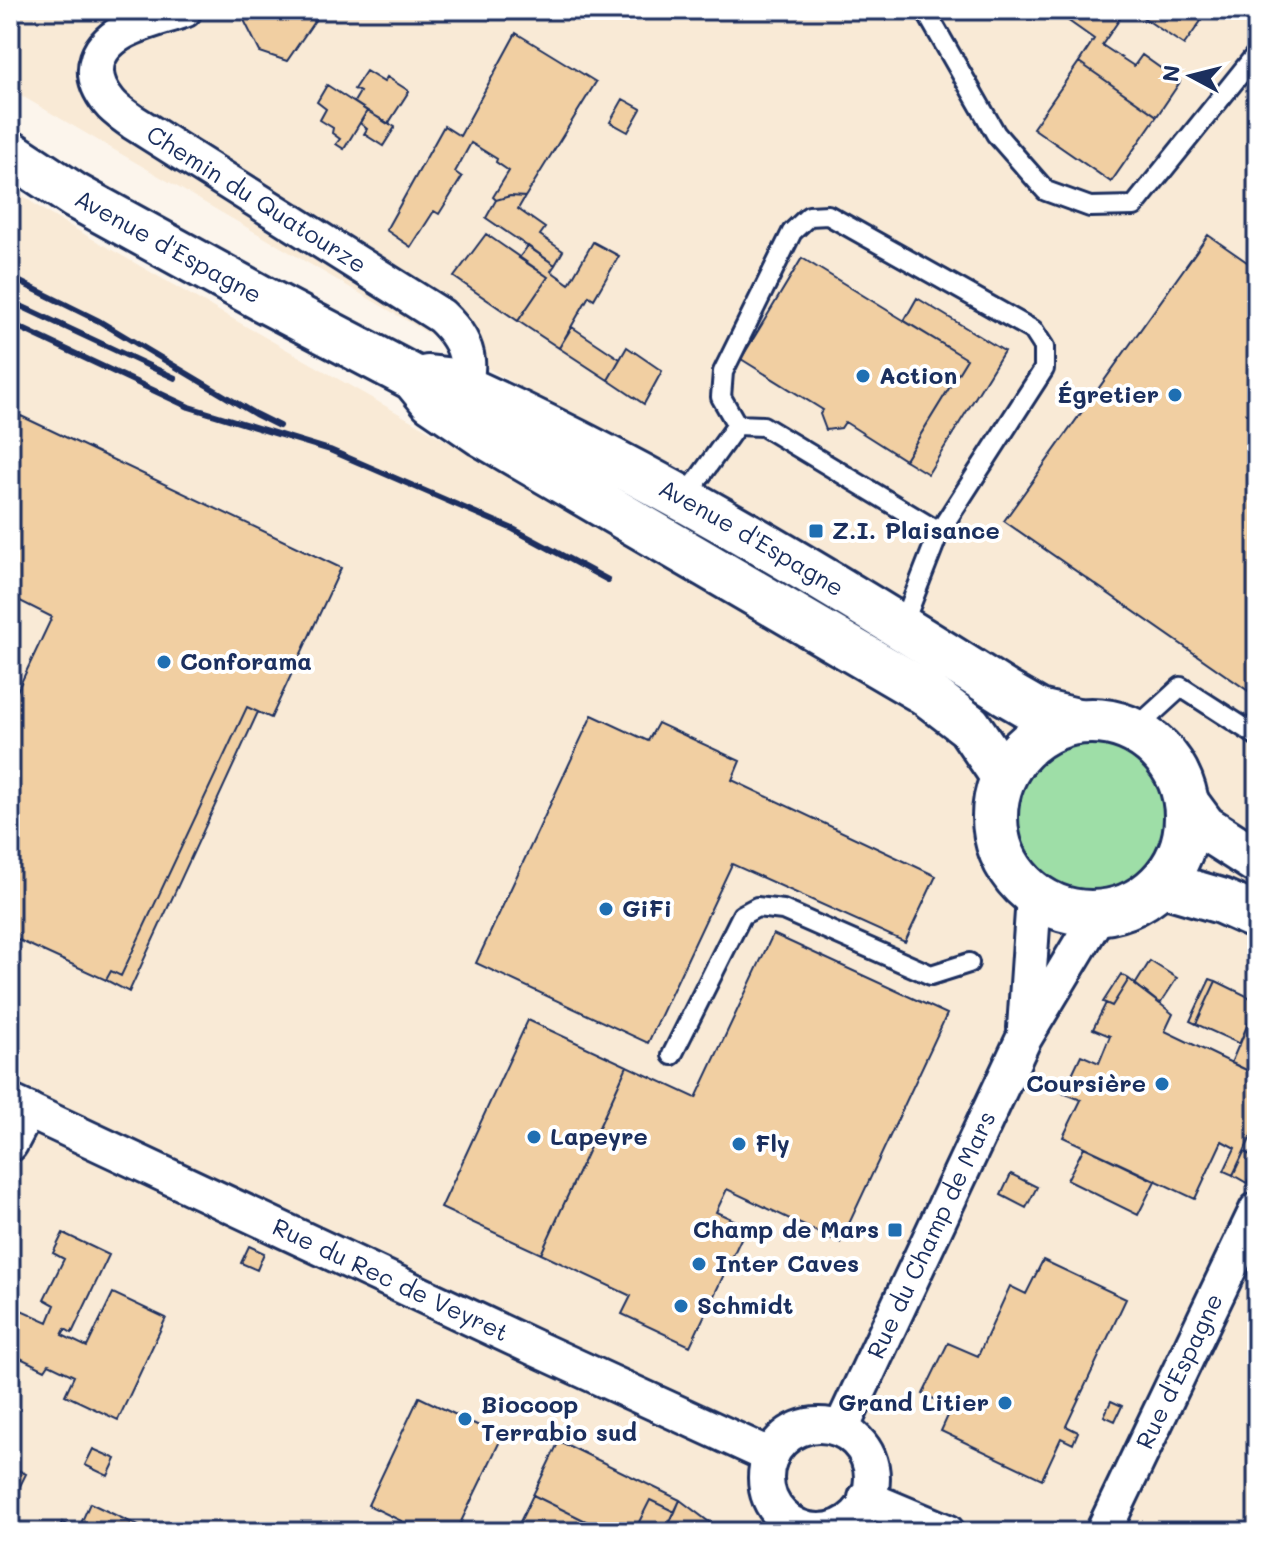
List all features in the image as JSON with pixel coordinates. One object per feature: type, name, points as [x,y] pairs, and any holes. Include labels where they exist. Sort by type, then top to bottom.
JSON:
[{"type":"main road","name":"Avenue d'Espagne","points":[[10,153],[75,196],[414,378],[432,400],[460,402],[684,499],[783,554],[1039,712],[1077,721]]},
{"type":"main road","name":"Avenue d'Espagne","points":[[460,402],[550,475],[926,693],[969,726],[1003,776]]},
{"type":"main road","points":[[1187,804],[1185,842],[1163,884],[1133,906],[1098,915],[1063,911],[1034,897],[1015,878],[1002,856],[994,812],[1003,776],[1027,744],[1053,728],[1077,721],[1096,720],[1134,730],[1159,747],[1176,769],[1187,804],[1204,827],[1257,861]]},
{"type":"main road","points":[[1163,884],[1221,901],[1257,917]]},
{"type":"street","name":"Chemin du Quatourze","points":[[184,10],[131,28],[112,38],[99,52],[96,70],[99,88],[110,104],[133,122],[441,316],[454,328],[467,348],[468,367],[460,402]]},
{"type":"street","name":"Rue du Champ de Mars","points":[[1023,1040],[1034,897]]},
{"type":"street","name":"Rue du Champ de Mars","points":[[841,1429],[1023,1040],[1098,915]]},
{"type":"street","points":[[10,1144],[19,1106]]},
{"type":"street","name":"Rue du Rec de Veyret","points":[[19,1106],[771,1456]]},
{"type":"street","name":"Rue d'Espagne","points":[[1103,1532],[1257,1210]]},
{"type":"street","points":[[821,1424],[841,1429],[865,1451],[871,1470],[870,1491],[858,1514],[842,1526],[823,1531],[793,1528],[770,1499],[766,1475],[771,1456],[784,1437],[798,1429],[821,1424]]},
{"type":"street","points":[[866,1498],[947,1532]]},
{"type":"lane","points":[[925,10],[996,134],[1046,191],[1090,207],[1134,206],[1257,53]]},
{"type":"lane","points":[[737,425],[721,397],[723,372],[792,232],[809,216],[828,215],[1033,330],[1044,347],[1044,369],[939,532],[902,627]]},
{"type":"lane","points":[[684,499],[737,425]]},
{"type":"lane","points":[[737,425],[763,426],[939,532]]},
{"type":"lane","points":[[1134,730],[1181,687],[1257,736]]},
{"type":"lane","points":[[672,1055],[742,915],[757,907],[783,910],[931,975],[969,963]]},
{"type":"shaded area","points":[[10,10],[1257,10],[1257,1532],[10,1532],[10,187],[49,214],[636,549],[683,482],[10,89]]},
{"type":"green space","points":[[1091,740],[1121,746],[1146,762],[1162,787],[1168,817],[1162,847],[1146,872],[1121,888],[1091,894],[1061,888],[1036,872],[1020,847],[1014,817],[1020,787],[1036,762],[1061,746]]},
{"type":"building","points":[[239,10],[322,10],[287,61],[260,52]]},
{"type":"building","points":[[1053,10],[1126,10],[1102,45],[1134,66],[1142,55],[1180,82],[1157,116],[1079,62],[1094,39]]},
{"type":"building","points":[[1132,10],[1185,10],[1201,21],[1184,45]]},
{"type":"building","points":[[516,33],[596,82],[525,197],[510,196],[496,200],[493,197],[509,171],[496,162],[497,159],[471,143],[455,172],[462,177],[439,214],[434,211],[411,247],[386,230],[444,126],[460,136]]},
{"type":"building","points":[[1079,62],[1157,116],[1111,182],[1033,128]]},
{"type":"building","points":[[366,71],[384,82],[387,77],[409,91],[388,124],[354,102],[360,92],[354,89]]},
{"type":"building","points":[[327,85],[367,111],[344,149],[336,144],[340,139],[332,133],[333,128],[320,120],[326,109],[317,102]]},
{"type":"building","points":[[623,99],[641,109],[628,132],[610,122]]},
{"type":"building","points":[[367,111],[395,127],[383,146],[364,134],[367,129],[360,123]]},
{"type":"building","points":[[510,196],[525,197],[518,209],[545,228],[540,235],[563,251],[555,265],[486,218],[496,200]]},
{"type":"building","points":[[486,234],[548,277],[518,321],[454,277]]},
{"type":"building","name":"Égretier","points":[[1208,235],[1257,269],[1257,697],[1004,521]]},
{"type":"building","points":[[593,242],[619,256],[594,299],[589,296],[559,348],[518,321],[548,277],[519,258],[528,246],[555,265],[551,271],[569,284]]},
{"type":"building","name":"Action","points":[[802,258],[967,359],[905,460],[845,422],[841,428],[826,430],[820,414],[823,410],[741,359]]},
{"type":"building","points":[[917,298],[1004,351],[928,474],[905,460],[967,359],[904,321]]},
{"type":"building","points":[[572,327],[620,359],[608,380],[559,348]]},
{"type":"building","points":[[627,347],[662,371],[644,404],[608,380]]},
{"type":"building","name":"Conforama","points":[[21,416],[341,568],[271,718],[247,707],[121,976],[111,971],[106,980],[10,936],[10,706],[52,617],[10,596],[10,439]]},
{"type":"building","points":[[247,707],[258,712],[129,992],[106,980],[111,971],[121,976]]},
{"type":"building","name":"GiFi","points":[[592,715],[648,741],[658,723],[740,761],[732,780],[936,876],[905,942],[732,864],[648,1043],[476,963]]},
{"type":"building","name":"Fly","points":[[773,934],[947,1014],[840,1243],[727,1189],[716,1212],[747,1226],[690,1346],[622,1314],[631,1296],[541,1254],[627,1066],[696,1098]]},
{"type":"building","points":[[1150,961],[1177,978],[1160,1004],[1135,985]]},
{"type":"building","points":[[1121,974],[1129,979],[1112,1006],[1103,1002]]},
{"type":"building","name":"Coursière","points":[[1129,979],[1173,1014],[1165,1031],[1257,1075],[1257,1124],[1233,1175],[1224,1171],[1235,1148],[1222,1141],[1195,1199],[1063,1137],[1081,1100],[1063,1093],[1081,1055],[1099,1063],[1110,1036],[1093,1029],[1106,1003],[1112,1006]]},
{"type":"building","points":[[1210,979],[1216,981],[1196,1024],[1190,1021]]},
{"type":"building","points":[[1216,981],[1257,1001],[1240,1044],[1196,1024]]},
{"type":"building","points":[[1250,1019],[1257,1023],[1257,1075],[1231,1063]]},
{"type":"building","name":"Lapeyre","points":[[528,1020],[627,1066],[541,1254],[441,1208]]},
{"type":"building","points":[[1084,1147],[1155,1181],[1138,1215],[1067,1180]]},
{"type":"building","points":[[1244,1152],[1257,1158],[1247,1183],[1233,1175]]},
{"type":"building","points":[[1011,1174],[1037,1187],[1026,1208],[1001,1195]]},
{"type":"building","points":[[63,1233],[109,1255],[72,1333],[65,1329],[62,1335],[87,1347],[113,1293],[166,1318],[118,1420],[65,1395],[74,1376],[49,1364],[45,1370],[10,1353],[10,1305],[48,1322],[55,1305],[44,1299],[64,1259],[53,1253]]},
{"type":"building","points":[[249,1246],[264,1253],[257,1270],[241,1263]]},
{"type":"building","points":[[1043,1260],[1126,1299],[1066,1426],[1078,1432],[1073,1444],[1061,1438],[1042,1479],[941,1431],[952,1407],[923,1394],[948,1343],[978,1356],[1010,1286],[1026,1294]]},
{"type":"building","points":[[419,1397],[502,1437],[456,1532],[424,1532],[368,1505]]},
{"type":"building","points":[[1111,1401],[1122,1406],[1115,1421],[1104,1416]]},
{"type":"building","points":[[559,1441],[680,1500],[675,1512],[650,1500],[634,1532],[608,1532],[533,1495]]},
{"type":"building","points":[[93,1449],[116,1459],[108,1476],[85,1465]]},
{"type":"building","points":[[10,1466],[26,1474],[15,1496],[10,1494]]},
{"type":"building","points":[[533,1495],[608,1532],[515,1532]]},
{"type":"building","points":[[650,1500],[675,1512],[665,1532],[634,1532]]},
{"type":"building","points":[[680,1500],[709,1522],[713,1532],[665,1532]]},
{"type":"building","points":[[90,1503],[151,1532],[57,1532],[62,1522],[78,1530]]},
{"type":"railway","points":[[10,13],[22,10]]},
{"type":"railway","points":[[10,277],[99,321],[279,426]]},
{"type":"railway","points":[[10,301],[175,378]]},
{"type":"railway","points":[[10,323],[189,407],[330,450],[513,529],[608,580]]},
{"type":"place","name":"Action","points":[[863,376]]},
{"type":"place","name":"Égretier","points":[[1175,395]]},
{"type":"place","name":"Z.I. Plaisance","points":[[816,531]]},
{"type":"place","name":"Conforama","points":[[164,662]]},
{"type":"place","name":"GiFi","points":[[606,909]]},
{"type":"place","name":"Coursière","points":[[1162,1084]]},
{"type":"place","name":"Lapeyre","points":[[534,1137]]},
{"type":"place","name":"Fly","points":[[739,1144]]},
{"type":"place","name":"Champ de Mars","points":[[895,1230]]},
{"type":"place","name":"Inter Caves","points":[[699,1264]]},
{"type":"place","name":"Schmidt","points":[[681,1306]]},
{"type":"place","name":"Grand Litier","points":[[1005,1403]]},
{"type":"place","name":"Biocoop Terrabio sud","points":[[465,1419]]}]
